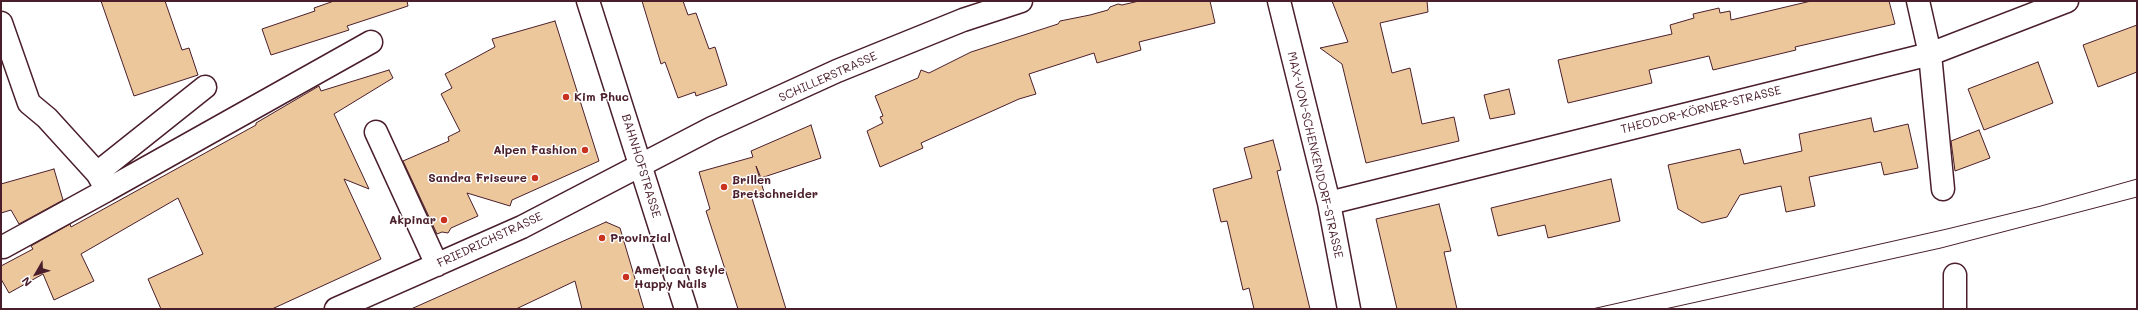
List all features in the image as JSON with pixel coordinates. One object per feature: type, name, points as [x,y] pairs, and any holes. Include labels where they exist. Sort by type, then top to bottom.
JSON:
[{"type":"street","name":"BAHNHOFSTRASSE","points":[[588,1],[686,309]]},
{"type":"street","name":"SCHILLERSTRASSE","points":[[640,165],[712,128],[838,71],[963,20],[1021,1]]},
{"type":"street","name":"MAX-VON-SCHENKENDORF-STRASSE","points":[[1279,1],[1329,203],[1349,309]]},
{"type":"street","points":[[1918,1],[1930,54],[1943,189]]},
{"type":"street","name":"THEODOR-KÖRNER-STRASSE","points":[[1329,203],[1930,54],[2067,1]]},
{"type":"street","points":[[1,23],[29,103],[47,118],[102,182]]},
{"type":"street","points":[[3,247],[102,182],[371,42]]},
{"type":"street","points":[[102,182],[205,87]]},
{"type":"street","points":[[376,132],[437,265]]},
{"type":"street","name":"FRIEDRICHSTRASSE","points":[[336,309],[522,227],[640,165]]},
{"type":"street","points":[[1955,275],[1955,309]]},
{"type":"building","points":[[101,1],[165,1],[182,50],[189,48],[198,75],[134,96]]},
{"type":"building","points":[[334,1],[407,1],[408,6],[347,26],[349,30],[271,55],[262,29],[315,11],[314,8]]},
{"type":"building","points":[[642,1],[683,1],[688,15],[696,13],[709,49],[715,47],[727,85],[696,96],[695,92],[678,98],[665,62],[661,64]]},
{"type":"building","points":[[1139,1],[1210,1],[1215,23],[1139,42],[1141,50],[1097,63],[1094,53],[1029,74],[1036,94],[1019,99],[921,143],[923,148],[880,167],[867,131],[883,123],[880,117],[883,116],[875,96],[918,78],[921,70],[929,73],[971,52],[1058,24],[1060,21],[1108,10],[1110,7],[1118,4],[1122,5]]},
{"type":"building","points":[[1332,1],[1427,1],[1428,12],[1380,23],[1392,73],[1410,68],[1422,124],[1454,117],[1459,141],[1366,163],[1342,64],[1320,48],[1348,42]]},
{"type":"building","points":[[1811,1],[1889,1],[1895,24],[1795,47],[1796,50],[1713,70],[1709,56],[1649,70],[1652,83],[1568,103],[1558,60],[1672,34],[1670,25],[1694,18],[1693,14],[1719,8],[1720,13],[1730,11],[1731,20]]},
{"type":"building","points":[[555,21],[599,161],[512,200],[510,206],[467,193],[478,216],[451,228],[448,233],[442,232],[437,234],[403,161],[449,141],[448,137],[460,131],[441,94],[452,88],[445,74],[495,47],[492,39]]},
{"type":"building","points":[[2137,25],[2137,72],[2098,87],[2083,45]]},
{"type":"building","points":[[2038,62],[2053,103],[1984,130],[1968,89]]},
{"type":"building","points":[[389,70],[393,78],[334,114],[369,189],[344,179],[381,259],[272,309],[161,309],[148,279],[203,254],[178,198],[81,254],[94,281],[54,300],[43,274],[9,293],[1,279],[1,266],[33,249],[31,246],[70,224],[71,227],[256,125],[256,123],[319,86],[321,91]]},
{"type":"building","points":[[1509,89],[1515,114],[1490,119],[1484,95]]},
{"type":"building","points":[[1871,118],[1874,132],[1908,124],[1918,168],[1884,175],[1881,162],[1809,177],[1815,206],[1786,212],[1781,186],[1740,195],[1727,217],[1702,223],[1678,209],[1668,165],[1740,149],[1744,164],[1802,151],[1799,134]]},
{"type":"building","points":[[811,125],[821,158],[761,178],[756,166],[764,192],[751,195],[786,309],[738,309],[706,211],[710,209],[699,172],[753,157],[751,151]]},
{"type":"building","points":[[1979,130],[1990,158],[1955,171],[1951,141]]},
{"type":"building","points":[[1273,140],[1281,170],[1277,171],[1310,309],[1254,309],[1249,288],[1243,290],[1227,221],[1221,222],[1213,189],[1252,178],[1244,148]]},
{"type":"building","points":[[54,169],[63,200],[19,224],[11,210],[1,213],[1,184]]},
{"type":"building","points":[[1611,179],[1620,221],[1548,238],[1545,225],[1498,236],[1491,208]]},
{"type":"building","points":[[1439,204],[1451,251],[1444,252],[1457,309],[1397,309],[1376,219]]},
{"type":"building","points":[[606,222],[620,228],[644,309],[582,309],[575,281],[516,309],[411,309]]},
{"type":"tram line","points":[[1592,309],[1947,229],[2041,206],[2137,179]]},
{"type":"tram line","points":[[1665,309],[1941,248],[2137,197]]},
{"type":"place","name":"Kim Phuc","points":[[566,97]]},
{"type":"place","name":"Alpen Fashion","points":[[585,150]]},
{"type":"place","name":"Sandra Friseure","points":[[535,178]]},
{"type":"place","name":"Brillen Bretschneider","points":[[724,187]]},
{"type":"place","name":"Akpinar","points":[[444,220]]},
{"type":"place","name":"Provinzial","points":[[602,238]]},
{"type":"place","name":"American Style Happy Nails","points":[[626,277]]}]
